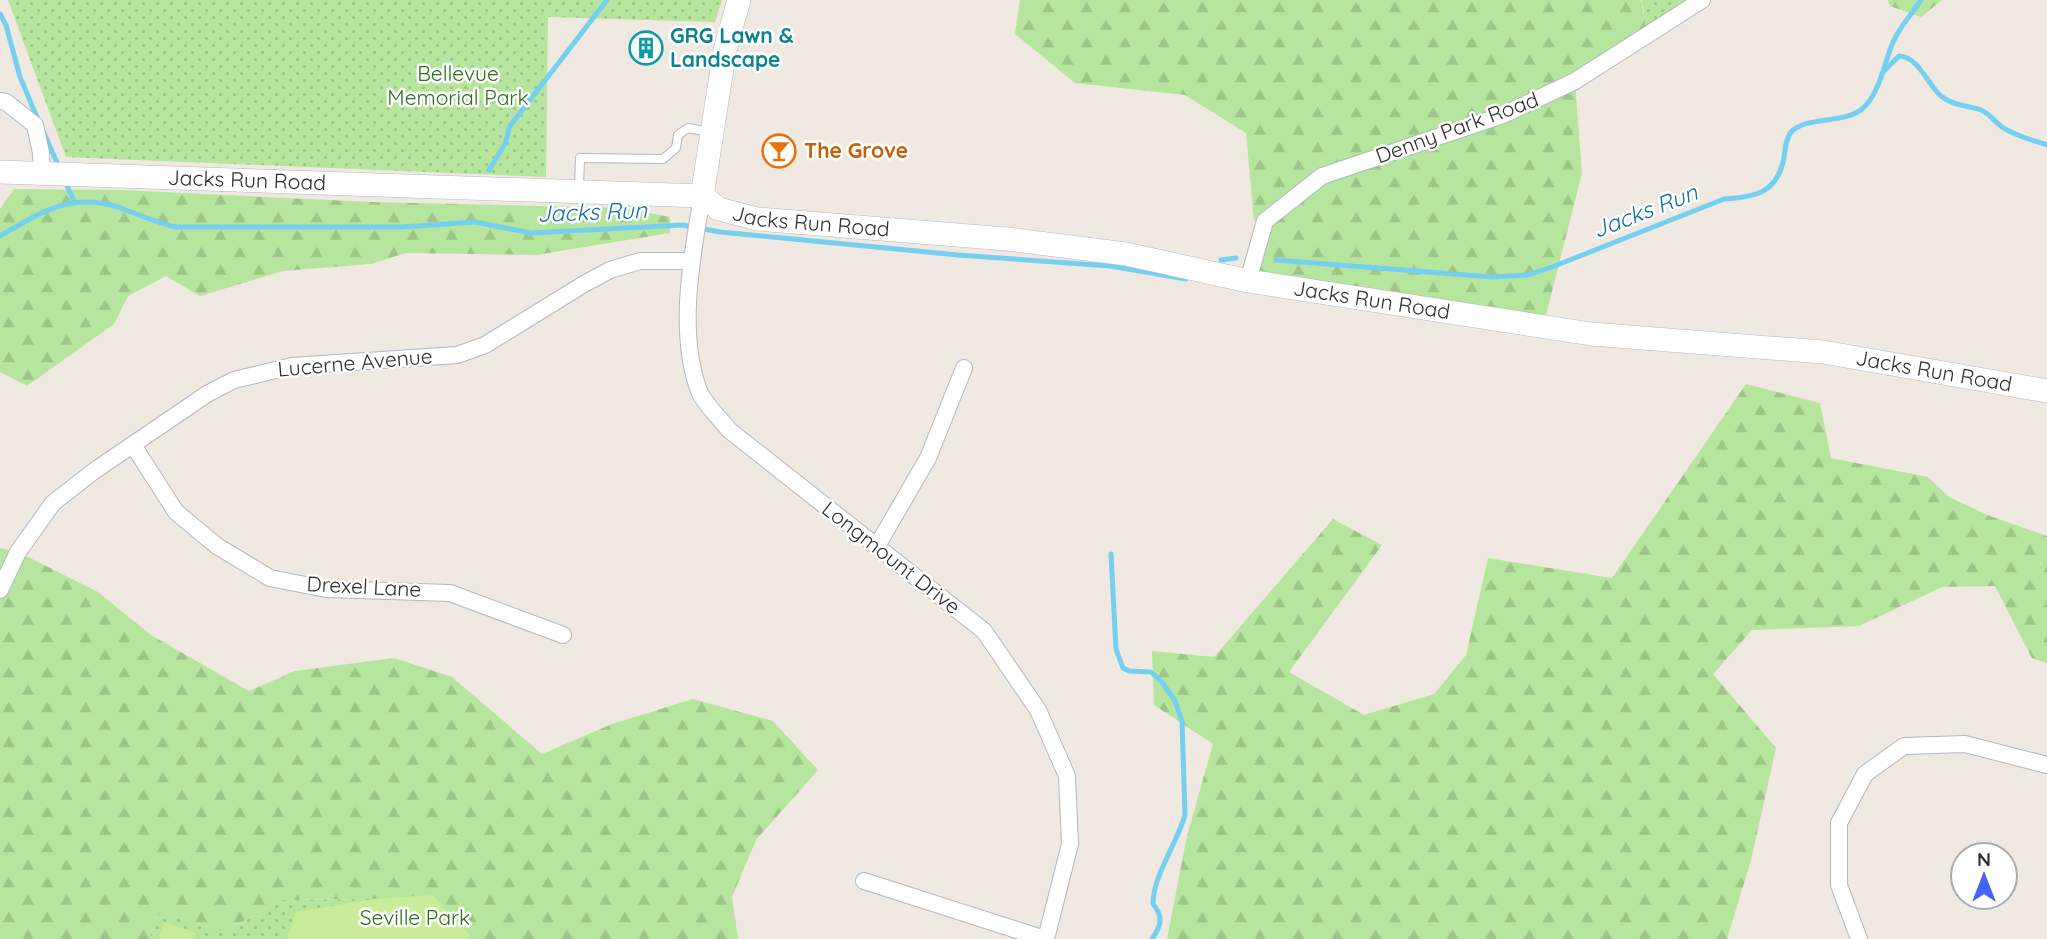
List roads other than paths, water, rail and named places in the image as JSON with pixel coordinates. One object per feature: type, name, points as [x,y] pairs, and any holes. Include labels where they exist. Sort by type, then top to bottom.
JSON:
[{"type":"street","points":[[702,196],[725,50],[739,0]]},
{"type":"street","name":"Denny Park Road","points":[[1248,281],[1265,221],[1322,176],[1503,114],[1575,82],[1702,0]]},
{"type":"street","points":[[0,101],[6,102],[35,125],[42,173]]},
{"type":"street","name":"Jacks Run Road","points":[[0,172],[702,196],[719,209],[757,219],[1007,239],[1100,250],[1248,281],[1591,334],[1823,352],[2047,391]]},
{"type":"street","name":"Longmount Drive","points":[[702,196],[691,261],[690,352],[700,393],[729,430],[984,631],[1038,710],[1067,776],[1070,844],[1045,939]]},
{"type":"street","name":"Lucerne Avenue","points":[[0,590],[18,552],[53,503],[207,394],[234,380],[292,366],[457,355],[485,345],[610,270],[640,261],[691,261]]},
{"type":"street","points":[[877,546],[928,458],[964,368]]},
{"type":"street","name":"Drexel Lane","points":[[133,445],[176,512],[217,546],[270,579],[326,589],[450,593],[563,635]]},
{"type":"street","points":[[1860,939],[1839,885],[1839,823],[1865,774],[1904,746],[1965,744],[2047,765]]},
{"type":"street","points":[[864,881],[1045,939]]},
{"type":"lane","points":[[579,191],[580,158],[663,159],[676,148],[678,135],[688,128],[712,132]]},
{"type":"waterway","points":[[489,170],[505,144],[510,126],[607,0]]},
{"type":"waterway","name":"Jacks Run","points":[[1276,260],[1492,277],[1528,275],[1724,199],[1746,197],[1763,191],[1781,170],[1791,132],[1806,124],[1854,114],[1869,102],[1896,36],[1921,0]]},
{"type":"waterway","points":[[0,14],[6,25],[20,77],[39,122]]},
{"type":"waterway","points":[[1884,71],[1899,56],[1906,58],[1917,66],[1941,96],[1955,104],[1981,110],[2007,130],[2047,145]]},
{"type":"waterway","points":[[43,131],[59,167]]},
{"type":"waterway","points":[[64,179],[74,201]]},
{"type":"waterway","name":"Jacks Run","points":[[0,236],[56,207],[85,202],[118,207],[175,227],[402,227],[475,222],[531,233],[682,225],[720,232],[958,255],[1110,266],[1186,279]]},
{"type":"waterway","name":"Jacks Run","points":[[1221,260],[1236,258]]},
{"type":"waterway","points":[[1111,554],[1116,649],[1123,668],[1129,671],[1151,672],[1175,701],[1182,721],[1185,815],[1154,893],[1153,904],[1159,913],[1160,922],[1152,939]]},
{"type":"place","name":"GRG Lawn & Landscape","points":[[646,48]]},
{"type":"place","name":"The Grove","points":[[779,151]]},
{"type":"park label","name":"Bellevue Memorial Park","points":[[458,86]]},
{"type":"park label","name":"Seville Park","points":[[415,918]]}]
